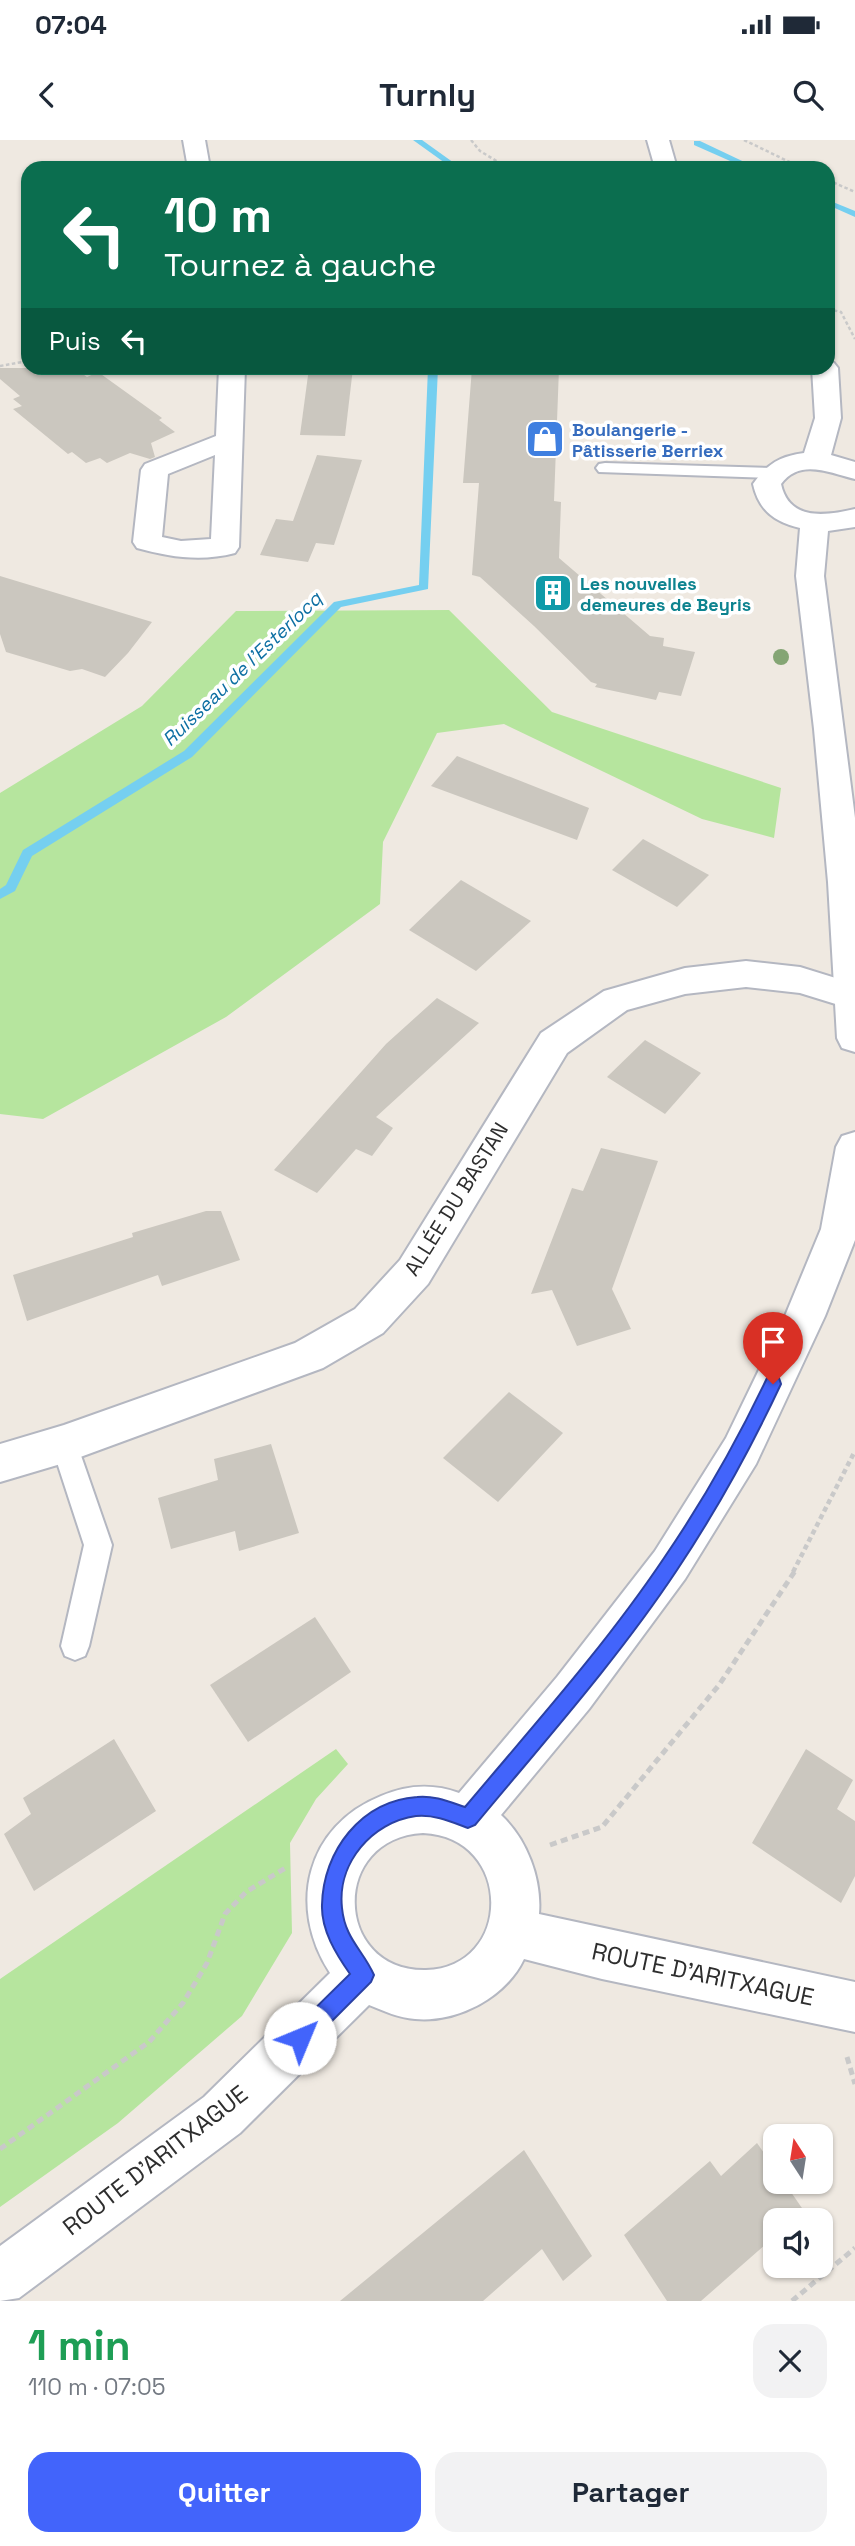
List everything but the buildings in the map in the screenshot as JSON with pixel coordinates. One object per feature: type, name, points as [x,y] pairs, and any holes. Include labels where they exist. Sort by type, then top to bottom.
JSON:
[{"type":"street","points":[[194,140],[198,161]]},
{"type":"street","points":[[658,140],[664,161]]},
{"type":"street","points":[[229,440],[232,375]]},
{"type":"street","points":[[816,460],[828,418],[825,375]]},
{"type":"street","points":[[855,471],[836,463],[816,460],[789,464],[774,473],[766,484],[772,503],[797,519],[837,523],[855,518]]},
{"type":"street","points":[[816,523],[810,576],[830,729],[854,997],[855,1038]]},
{"type":"street","name":"ALLÉE DU BASTAN","points":[[0,1463],[64,1444],[309,1356],[369,1321],[414,1272],[554,1043],[616,1000],[685,981],[746,974],[800,980],[854,997]]},
{"type":"street","points":[[468,1818],[573,1693],[670,1565],[741,1451],[805,1317],[840,1228],[855,1147]]},
{"type":"street","points":[[417,1806],[443,1809],[468,1818],[488,1835],[503,1856],[512,1880],[515,1905],[510,1931],[496,1959],[475,1981],[448,1994],[418,1997],[389,1991],[363,1975],[341,1944],[331,1907],[337,1869],[350,1845],[368,1825],[391,1813],[417,1806]]},
{"type":"street","name":"ROUTE D'ARITXAGUE","points":[[510,1931],[602,1954],[855,2007]]},
{"type":"street","name":"ROUTE D'ARITXAGUE","points":[[0,2279],[222,2115],[363,1975]]},
{"type":"lane","points":[[605,468],[710,468],[774,473]]},
{"type":"lane","points":[[64,1444],[98,1545],[75,1646]]},
{"type":"path","points":[[471,140],[480,151],[496,161]]},
{"type":"path","points":[[744,140],[788,161]]},
{"type":"path","points":[[835,183],[855,192]]},
{"type":"path","points":[[835,311],[841,312],[855,339]]},
{"type":"path","points":[[0,366],[21,362]]},
{"type":"path","points":[[503,1856],[558,1844],[602,1826],[719,1685],[797,1567],[855,1451]]},
{"type":"path","points":[[0,2149],[149,2042],[183,2003],[207,1963],[226,1914],[246,1892],[287,1867],[337,1869]]},
{"type":"path","points":[[792,2301],[855,2248]]},
{"type":"green space","points":[[449,610],[552,712],[781,788],[774,838],[702,819],[504,724],[437,733],[383,842],[380,904],[226,1017],[43,1119],[0,1114],[0,793],[142,706],[236,611]]},
{"type":"green space","points":[[336,1749],[348,1764],[316,1799],[290,1843],[292,1933],[242,2016],[118,2123],[0,2207],[0,1979]]},
{"type":"waterway","name":"Ruisseau de l'Esterlocq","points":[[417,140],[447,161]]},
{"type":"waterway","points":[[697,143],[737,161]]},
{"type":"waterway","points":[[835,205],[855,214]]},
{"type":"waterway","name":"Ruisseau de l'Esterlocq","points":[[0,895],[11,888],[27,853],[188,754],[338,604],[424,587],[433,375]]},
{"type":"place","name":"Boulangerie - Pâtisserie Berriex","points":[[545,439]]},
{"type":"place","name":"Les nouvelles demeures de Beyris","points":[[553,593]]},
{"type":"route","points":[[300,2038],[363,1975],[341,1944],[331,1907],[337,1869],[350,1845],[368,1825],[391,1813],[417,1806],[443,1809],[468,1818],[573,1693],[670,1565],[741,1451],[773,1384]]}]
